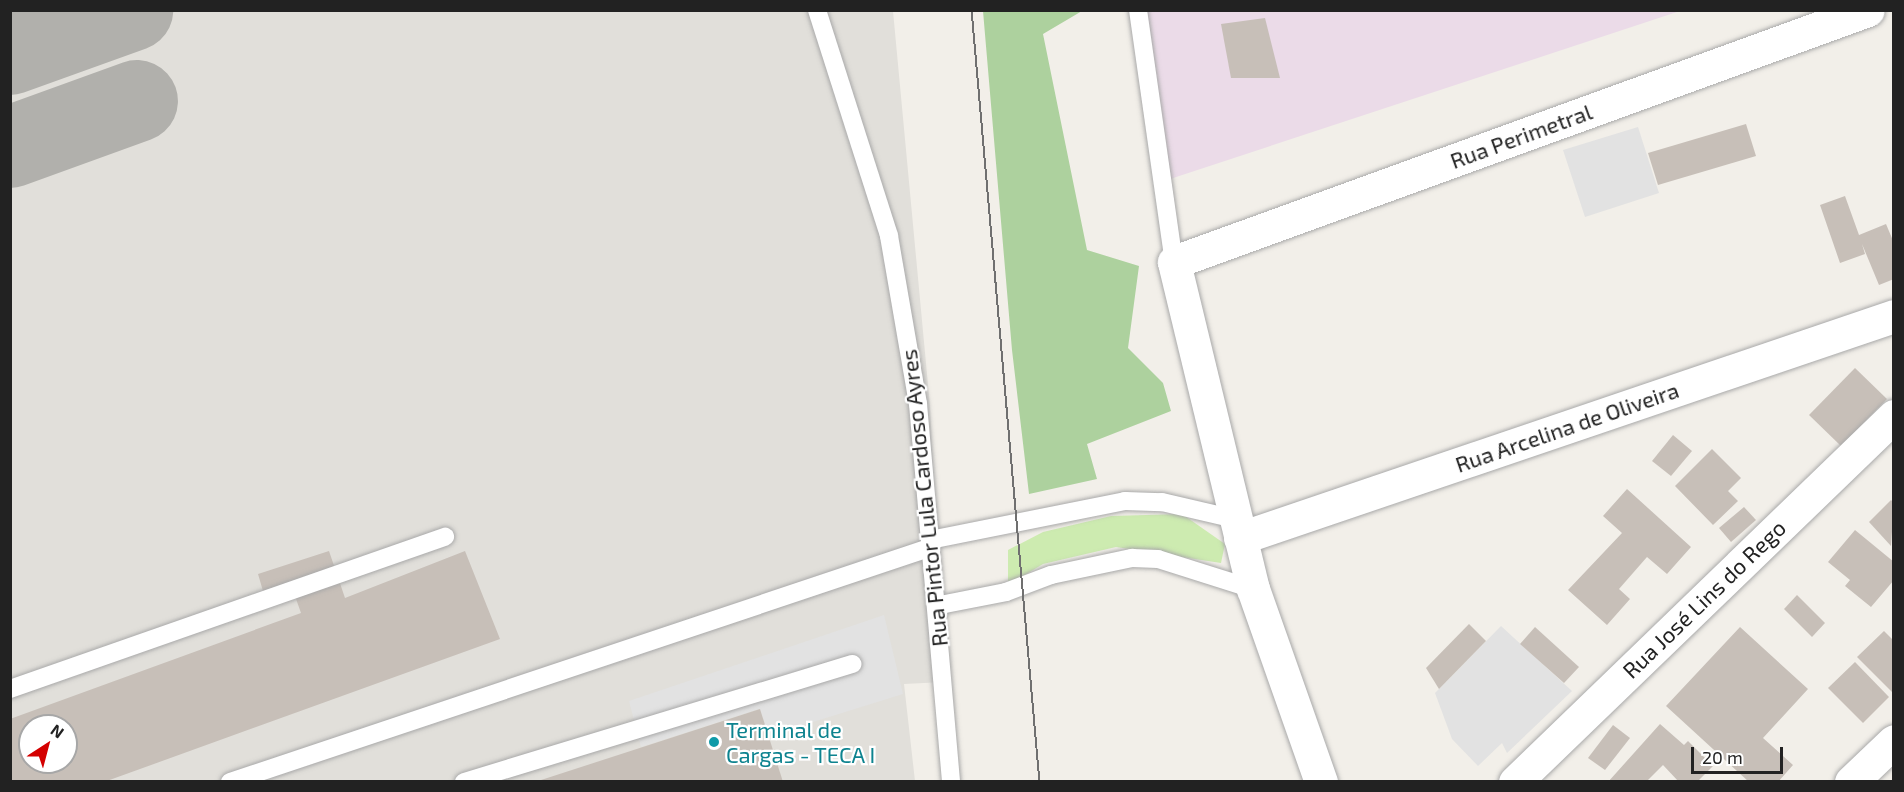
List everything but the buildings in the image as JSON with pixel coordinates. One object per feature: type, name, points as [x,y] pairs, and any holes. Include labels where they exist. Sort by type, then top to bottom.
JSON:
[{"type":"street","name":"Rua Perimetral","points":[[1174,262],[1868,10]]},
{"type":"street","points":[[1174,262],[1253,589],[1321,782]]},
{"type":"street","name":"Rua Arcelina de Oliveira","points":[[1237,529],[1893,316]]},
{"type":"street","name":"Rua José Lins do Rego","points":[[1515,782],[1893,416]]},
{"type":"street","points":[[1851,782],[1893,741]]},
{"type":"lane","name":"Rua Pintor Lula Cardoso Ayres","points":[[817,10],[889,236],[918,404],[951,782]]},
{"type":"lane","points":[[1138,10],[1174,262]]},
{"type":"lane","points":[[230,782],[277,776],[929,548],[934,539],[1125,501],[1162,502],[1237,529]]},
{"type":"lane","points":[[10,689],[445,537]]},
{"type":"lane","points":[[938,616],[940,605],[1006,592],[1051,575],[1132,558],[1158,559],[1253,589]]},
{"type":"lane","points":[[464,782],[852,664]]},
{"type":"shaded area","points":[[1144,10],[1680,11],[1164,181]]},
{"type":"shaded area","points":[[10,11],[893,11],[930,406],[944,682],[904,684],[915,781],[11,781]]},
{"type":"shaded area","points":[[1638,127],[1659,193],[1585,217],[1563,150]]},
{"type":"shaded area","points":[[884,615],[903,694],[768,736],[759,709],[641,747],[629,701]]},
{"type":"shaded area","points":[[1501,626],[1572,691],[1507,753],[1502,743],[1478,766],[1452,739],[1435,693]]},
{"type":"green space","points":[[983,11],[1082,11],[1043,34],[1087,250],[1139,266],[1128,348],[1163,383],[1171,411],[1087,444],[1097,479],[1029,494],[1012,350]]},
{"type":"green space","points":[[1182,514],[1225,544],[1221,563],[1116,547],[1043,564],[1008,585],[1008,550],[1043,532],[1111,516]]},
{"type":"taxiway","points":[[10,54],[132,10]]},
{"type":"taxiway","points":[[10,147],[137,101]]},
{"type":"tram line","points":[[972,10],[1040,782]]},
{"type":"place","name":"Terminal de Cargas - TECA I","points":[[714,742]]}]
